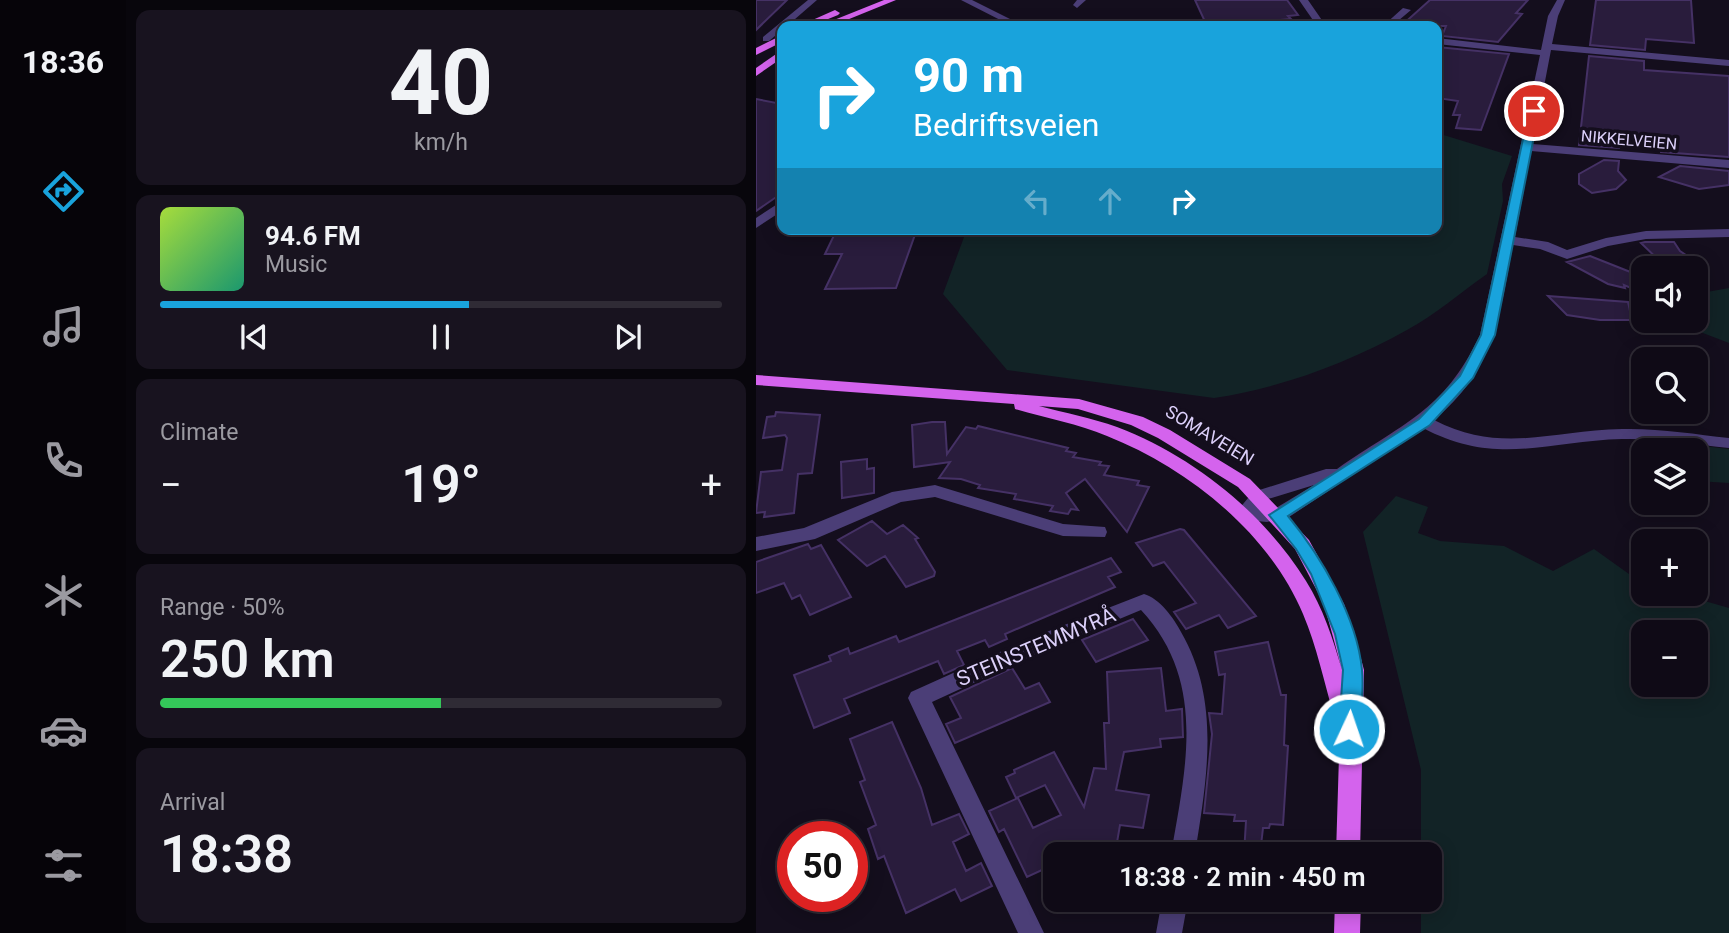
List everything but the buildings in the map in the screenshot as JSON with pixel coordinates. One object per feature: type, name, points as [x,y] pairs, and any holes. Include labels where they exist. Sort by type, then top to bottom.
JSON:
[{"type":"main road","points":[[826,21],[871,0]]},
{"type":"main road","points":[[828,21],[891,0]]},
{"type":"main road","points":[[756,52],[777,41]]},
{"type":"main road","points":[[756,73],[777,57]]},
{"type":"main road","name":"SOMAVEIEN","points":[[756,380],[1002,400],[1033,398],[1079,404],[1137,421],[1189,447],[1259,496],[1302,545],[1319,573],[1344,634],[1353,670],[1349,729],[1348,842]]},
{"type":"main road","name":"SOMAVEIEN","points":[[1002,400],[1094,426],[1144,446],[1194,475],[1243,515],[1279,557],[1312,612],[1349,729]]},
{"type":"main road","points":[[1348,912],[1348,933]]},
{"type":"street","points":[[786,21],[813,0]]},
{"type":"street","points":[[965,0],[1009,21]]},
{"type":"street","points":[[1303,0],[1318,21]]},
{"type":"street","points":[[1243,515],[1277,515],[1425,422],[1466,378],[1488,335],[1553,16],[1561,0]]},
{"type":"street","points":[[1393,21],[1406,10]]},
{"type":"street","points":[[791,17],[807,21]]},
{"type":"street","points":[[766,39],[777,29]]},
{"type":"street","points":[[1442,41],[1729,63]]},
{"type":"street","name":"NIKKELVEIEN","points":[[1527,147],[1729,164]]},
{"type":"street","points":[[756,223],[777,208]]},
{"type":"street","points":[[1508,240],[1543,246],[1567,255],[1596,244],[1633,238],[1729,233]]},
{"type":"street","points":[[1425,422],[1447,436],[1495,446],[1553,444],[1620,434],[1729,443]]},
{"type":"street","points":[[1243,515],[1259,496],[1349,468]]},
{"type":"street","points":[[756,544],[808,534],[898,496],[935,491],[1063,530],[1098,532]]},
{"type":"street","name":"STEINSTEMMYRÅ","points":[[1031,933],[919,698],[1038,644],[1144,601],[1159,613],[1183,652],[1196,695],[1198,734],[1184,842]]},
{"type":"street","points":[[1173,912],[1169,933],[1184,933]]},
{"type":"shaded area","points":[[1442,135],[1512,156],[1502,184],[1503,201],[1487,274],[1407,330],[1314,373],[1264,388],[1214,398],[1007,370],[943,294],[965,235],[1442,235]]},
{"type":"shaded area","points":[[1729,288],[1729,343],[1703,333],[1708,333],[1708,292]]},
{"type":"shaded area","points":[[1708,447],[1729,449],[1729,483],[1708,482]]},
{"type":"shaded area","points":[[1396,496],[1428,507],[1418,533],[1440,541],[1504,546],[1553,571],[1594,549],[1631,575],[1631,606],[1708,606],[1708,602],[1729,608],[1729,933],[1421,933],[1421,912],[1442,912],[1442,842],[1421,842],[1421,770],[1363,532]]},
{"type":"route","points":[[1349,729],[1353,670],[1334,604],[1302,545],[1277,515],[1425,422],[1466,378],[1488,335],[1534,111]]}]
